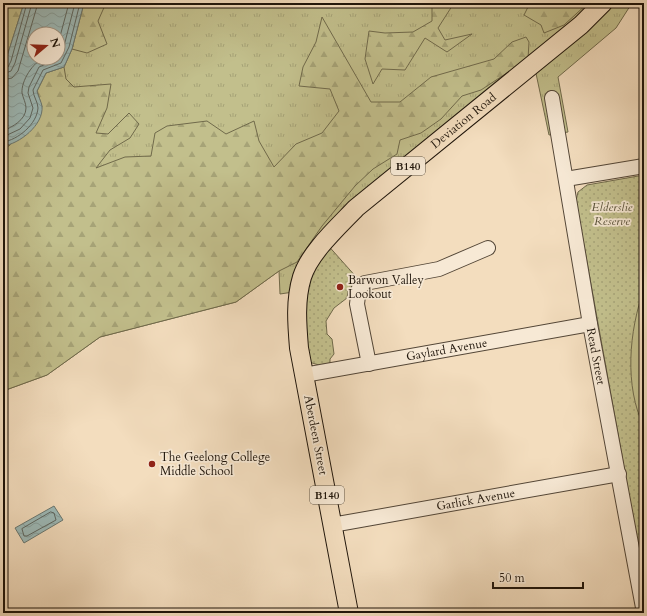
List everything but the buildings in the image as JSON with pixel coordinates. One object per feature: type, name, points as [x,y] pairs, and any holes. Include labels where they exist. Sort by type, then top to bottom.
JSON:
[{"type":"main road","name":"Deviation Road","points":[[304,375],[297,320],[298,299],[302,276],[315,254],[332,232],[356,208],[581,25],[602,3]]},
{"type":"main road","name":"Aberdeen Street","points":[[304,375],[348,613]]},
{"type":"street","name":"Read Street","points":[[552,98],[590,324],[644,613]]},
{"type":"street","points":[[566,179],[644,166]]},
{"type":"street","points":[[368,364],[357,304],[359,288],[365,283],[440,269],[488,248]]},
{"type":"street","name":"Gaylard Avenue","points":[[304,375],[590,324]]},
{"type":"street","name":"Garlick Avenue","points":[[332,525],[619,474]]},
{"type":"green space","points":[[3,3],[24,3],[3,69]]},
{"type":"green space","points":[[84,3],[632,3],[616,28],[558,77],[568,132],[549,135],[534,64],[356,208],[300,291],[280,294],[279,271],[236,302],[100,337],[47,375],[3,391],[3,146],[9,146],[46,73],[66,66]]},
{"type":"green space","points":[[84,3],[106,3],[98,21],[107,44],[87,53],[72,49]]},
{"type":"green space","points":[[432,3],[454,3],[438,28],[445,40],[472,34],[447,52],[425,38],[405,70],[382,69],[373,84],[365,59],[369,31],[385,33],[413,32],[432,21]]},
{"type":"green space","points":[[530,3],[588,3],[564,25],[544,33],[541,25],[524,15]]},
{"type":"green space","points":[[322,17],[371,102],[400,102],[431,77],[494,59],[512,42],[526,37],[529,42],[528,59],[481,90],[462,96],[441,119],[421,133],[400,140],[397,154],[373,169],[355,186],[322,226],[297,262],[279,271],[236,302],[100,337],[47,375],[3,391],[3,146],[9,146],[42,107],[37,91],[46,73],[64,67],[66,79],[74,87],[111,84],[107,108],[96,133],[108,134],[129,113],[139,124],[130,138],[110,150],[96,168],[125,157],[151,156],[155,133],[167,126],[207,121],[226,134],[254,121],[259,141],[274,167],[296,144],[322,133],[339,111],[330,89],[299,86],[303,67],[316,42]]},
{"type":"green space","name":"Elderslie Reserve","points":[[644,175],[644,578],[576,201],[578,192],[587,185]]},
{"type":"green space","points":[[325,242],[358,279],[348,291],[347,298],[334,308],[326,321],[327,334],[332,339],[334,354],[330,359],[330,363],[319,365],[302,360],[298,299]]},
{"type":"green space","points":[[644,289],[644,427],[633,394],[631,358],[635,323]]},
{"type":"water","points":[[24,3],[84,3],[72,49],[66,62],[66,26],[26,26],[26,66],[64,66],[46,73],[37,91],[42,106],[42,113],[35,126],[16,142],[3,146],[3,69]]},
{"type":"water","points":[[54,506],[63,520],[24,543],[15,528]]},
{"type":"place","name":"Barwon Valley Lookout","points":[[340,287]]},
{"type":"place","name":"The Geelong College Middle School","points":[[152,464]]}]
